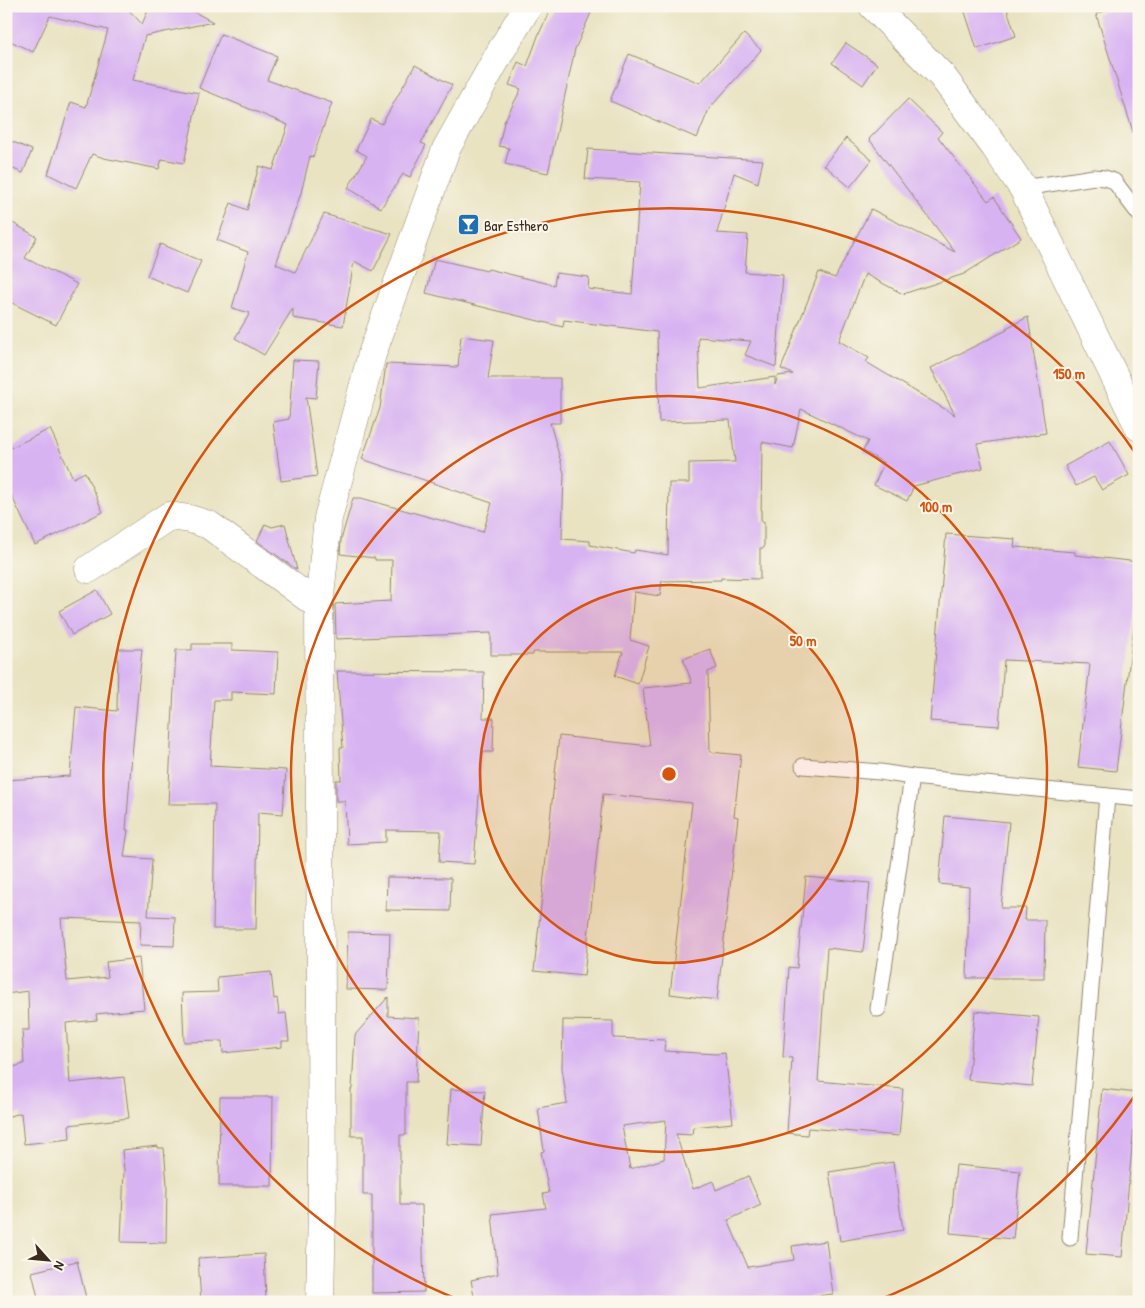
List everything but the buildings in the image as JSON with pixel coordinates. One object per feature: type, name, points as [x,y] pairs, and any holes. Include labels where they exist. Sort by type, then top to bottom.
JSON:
[{"type":"street","points":[[320,1302],[322,1186],[319,606],[328,518],[372,354],[446,149],[528,6]]},
{"type":"street","points":[[873,6],[942,76],[996,147],[1023,188],[1139,427]]},
{"type":"street","points":[[89,569],[169,516],[190,519],[209,525],[319,606]]},
{"type":"lane","points":[[1023,188],[1094,177],[1104,178],[1114,181],[1139,214]]},
{"type":"lane","points":[[803,766],[880,772],[912,777],[1139,799]]},
{"type":"lane","points":[[878,1009],[912,777]]},
{"type":"lane","points":[[1070,1238],[1108,796]]},
{"type":"place","name":"Bar Esthero","points":[[468,225]]}]
